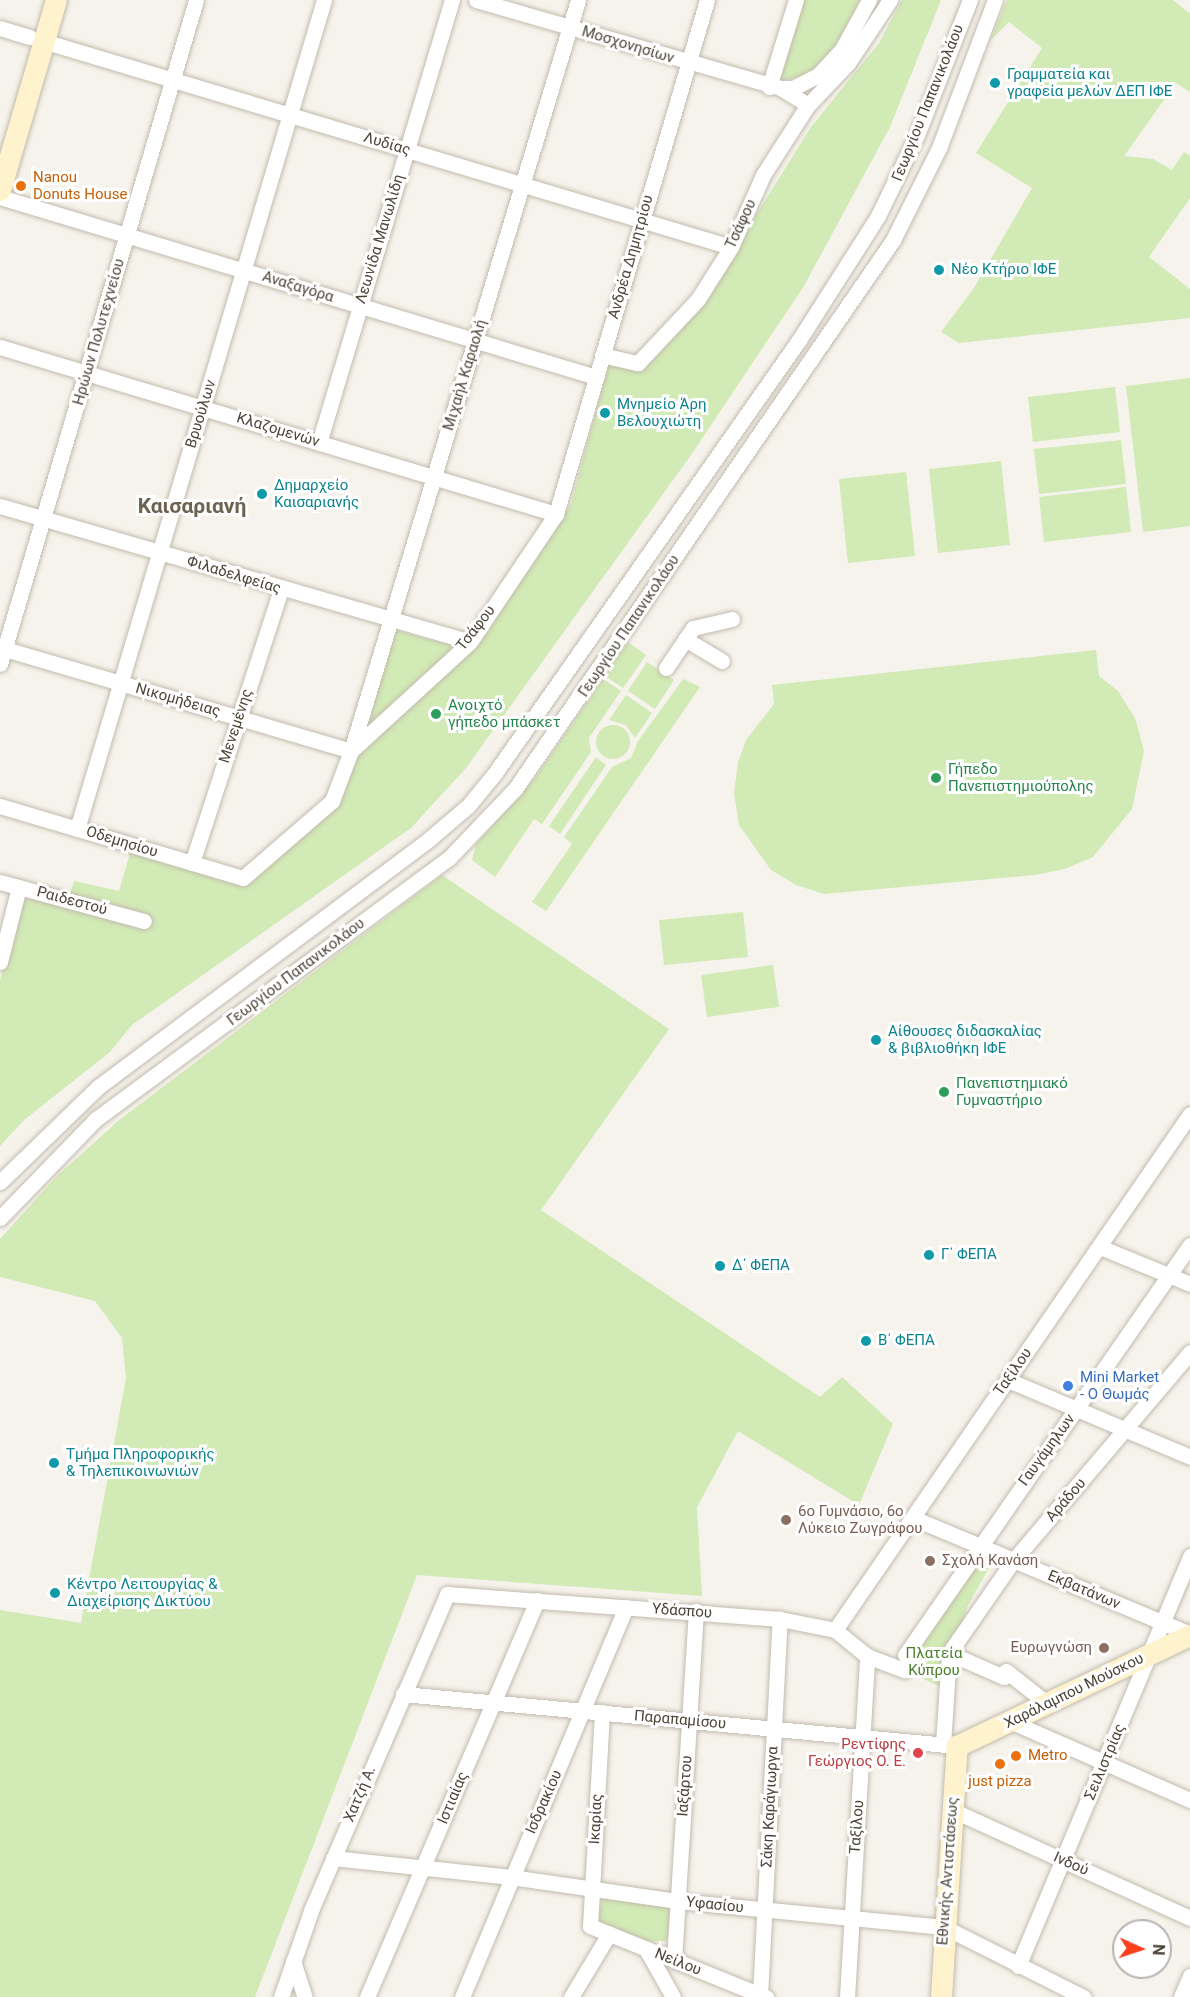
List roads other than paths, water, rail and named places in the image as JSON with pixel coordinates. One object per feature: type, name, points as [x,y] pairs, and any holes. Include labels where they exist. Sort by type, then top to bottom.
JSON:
[{"type":"street","points":[[0,190],[37,39],[41,0]]},
{"type":"street","points":[[0,139],[37,39],[56,0]]},
{"type":"street","name":"Ηρώων Πολυτεχνείου","points":[[0,664],[196,0]]},
{"type":"street","name":"Βρυούλων","points":[[77,829],[324,0]]},
{"type":"street","name":"Λεωνίδα Μανωλίδη","points":[[319,443],[452,0]]},
{"type":"street","name":"Μοσχονησίων","points":[[476,0],[775,88]]},
{"type":"street","name":"Μιχαήλ Καραολή","points":[[243,878],[332,801],[351,751],[578,0]]},
{"type":"street","name":"Ανδρέα Δημητρίου","points":[[556,514],[707,0]]},
{"type":"street","points":[[775,88],[796,0]]},
{"type":"street","points":[[775,88],[793,88],[818,75],[842,49],[869,0]]},
{"type":"street","name":"Τσάφου","points":[[602,355],[639,363],[684,317],[731,247],[763,175],[808,105],[848,63],[890,0]]},
{"type":"street","name":"Γεωργίου Παπανικολάου","points":[[0,1182],[98,1087],[428,840],[468,806],[495,773],[786,358],[878,216],[917,135],[970,0]]},
{"type":"street","name":"Γεωργίου Παπανικολάου","points":[[0,1218],[96,1119],[449,858],[515,789],[893,240],[939,148],[995,0]]},
{"type":"street","name":"Λυδίας","points":[[0,28],[731,247]]},
{"type":"street","points":[[775,88],[808,105]]},
{"type":"street","name":"Αναξαγόρα","points":[[0,197],[596,377]]},
{"type":"street","name":"Κλαζομενών","points":[[0,347],[556,514]]},
{"type":"street","name":"Φιλαδελφείας","points":[[0,506],[281,590],[470,642]]},
{"type":"street","name":"Τσάφου","points":[[351,751],[470,642],[556,514]]},
{"type":"street","name":"Μενεμένης","points":[[192,863],[281,590]]},
{"type":"street","points":[[666,668],[686,633],[693,628],[732,619]]},
{"type":"street","points":[[686,633],[722,661]]},
{"type":"street","name":"Νικομήδειας","points":[[5,649],[351,751]]},
{"type":"street","name":"Οδεμησίου","points":[[0,806],[243,878]]},
{"type":"street","name":"Ραιδεστού","points":[[0,882],[144,921]]},
{"type":"street","points":[[0,962],[19,887]]},
{"type":"street","name":"Ταξίλου","points":[[836,1630],[1190,1114]]},
{"type":"street","name":"Γαυγάμηλων","points":[[904,1662],[978,1546],[1076,1410],[1190,1245]]},
{"type":"street","points":[[1100,1247],[1190,1284]]},
{"type":"street","name":"Αράδου","points":[[949,1653],[1013,1561],[1127,1431],[1190,1352]]},
{"type":"street","points":[[1008,1380],[1190,1456]]},
{"type":"street","name":"Εκβατάνων","points":[[913,1518],[1190,1635]]},
{"type":"street","name":"Σειλιστρίας","points":[[1018,1966],[1190,1557]]},
{"type":"street","name":"Υδάσπου","points":[[447,1594],[780,1619],[836,1630],[867,1656],[904,1662]]},
{"type":"street","name":"Χατζή Α.","points":[[281,1997],[333,1858],[447,1594]]},
{"type":"street","name":"Ιστιαίας","points":[[367,1997],[537,1600]]},
{"type":"street","name":"Ισδρακίου","points":[[462,1997],[626,1607]]},
{"type":"street","name":"Ιαξάρτου","points":[[674,1960],[696,1611]]},
{"type":"street","name":"Σάκη Καράγιωργα","points":[[760,1996],[780,1619]]},
{"type":"street","name":"Χαράλαμπου Μούσκου","points":[[950,1745],[1012,1722],[1190,1635]]},
{"type":"street","points":[[950,1745],[949,1653],[1004,1677],[1006,1671],[1048,1704]]},
{"type":"street","name":"Ταξίλου","points":[[847,1997],[867,1656]]},
{"type":"street","name":"Παραπαμίσου","points":[[403,1694],[950,1745]]},
{"type":"street","name":"Ικαρίας","points":[[590,1926],[602,1712]]},
{"type":"street","points":[[1012,1722],[1190,1800]]},
{"type":"street","name":"Εθνικής Αντιστάσεως","points":[[941,1997],[952,1810],[950,1745]]},
{"type":"street","name":"Ινδού","points":[[952,1810],[1190,1918]]},
{"type":"street","name":"Υφασίου","points":[[333,1858],[511,1877],[678,1901],[944,1927],[1083,1997]]},
{"type":"street","name":"Νείλου","points":[[590,1926],[760,1996]]},
{"type":"street","points":[[572,1997],[609,1934]]},
{"type":"street","points":[[646,1949],[673,1997]]},
{"type":"street","points":[[293,1961],[305,1997]]},
{"type":"place","name":"Γραμματεία και γραφεία μελών ΔΕΠ ΙΦΕ","points":[[995,83]]},
{"type":"place","name":"Nanou Donuts House","points":[[21,186]]},
{"type":"place","name":"Νέο Κτήριο ΙΦΕ","points":[[939,270]]},
{"type":"place","name":"Μνημείο Άρη Βελουχιώτη","points":[[605,413]]},
{"type":"place","name":"Δημαρχείο Καισαριανής","points":[[262,494]]},
{"type":"place","name":"Ανοιχτό γήπεδο μπάσκετ","points":[[436,714]]},
{"type":"place","name":"Γήπεδο Πανεπιστημιούπολης","points":[[936,778]]},
{"type":"place","name":"Αίθουσες διδασκαλίας & βιβλιοθήκη ΙΦΕ","points":[[876,1040]]},
{"type":"place","name":"Πανεπιστημιακό Γυμναστήριο","points":[[944,1092]]},
{"type":"place","name":"Γ΄ ΦΕΠΑ","points":[[929,1255]]},
{"type":"place","name":"Δ΄ ΦΕΠΑ","points":[[720,1266]]},
{"type":"place","name":"Β΄ ΦΕΠΑ","points":[[866,1341]]},
{"type":"place","name":"Mini Market - Ο Θωμάς","points":[[1068,1386]]},
{"type":"place","name":"Τμήμα Πληροφορικής & Τηλεπικοινωνιών","points":[[54,1463]]},
{"type":"place","name":"6ο Γυμνάσιο, 6ο Λύκειο Ζωγράφου","points":[[786,1520]]},
{"type":"place","name":"Σχολή Κανάση","points":[[930,1561]]},
{"type":"place","name":"Κέντρο Λειτουργίας & Διαχείρισης Δικτύου","points":[[55,1593]]},
{"type":"place","name":"Ευρωγνώση","points":[[1104,1648]]},
{"type":"place","name":"Ρεντίφης Γεώργιος Ο. Ε.","points":[[918,1753]]},
{"type":"place","name":"Metro","points":[[1016,1756]]},
{"type":"place","name":"just pizza","points":[[1000,1764]]},
{"type":"district","name":"Καισαριανή","points":[[192,506]]},
{"type":"park label","name":"Πλατεία Κύπρου","points":[[934,1662]]}]
